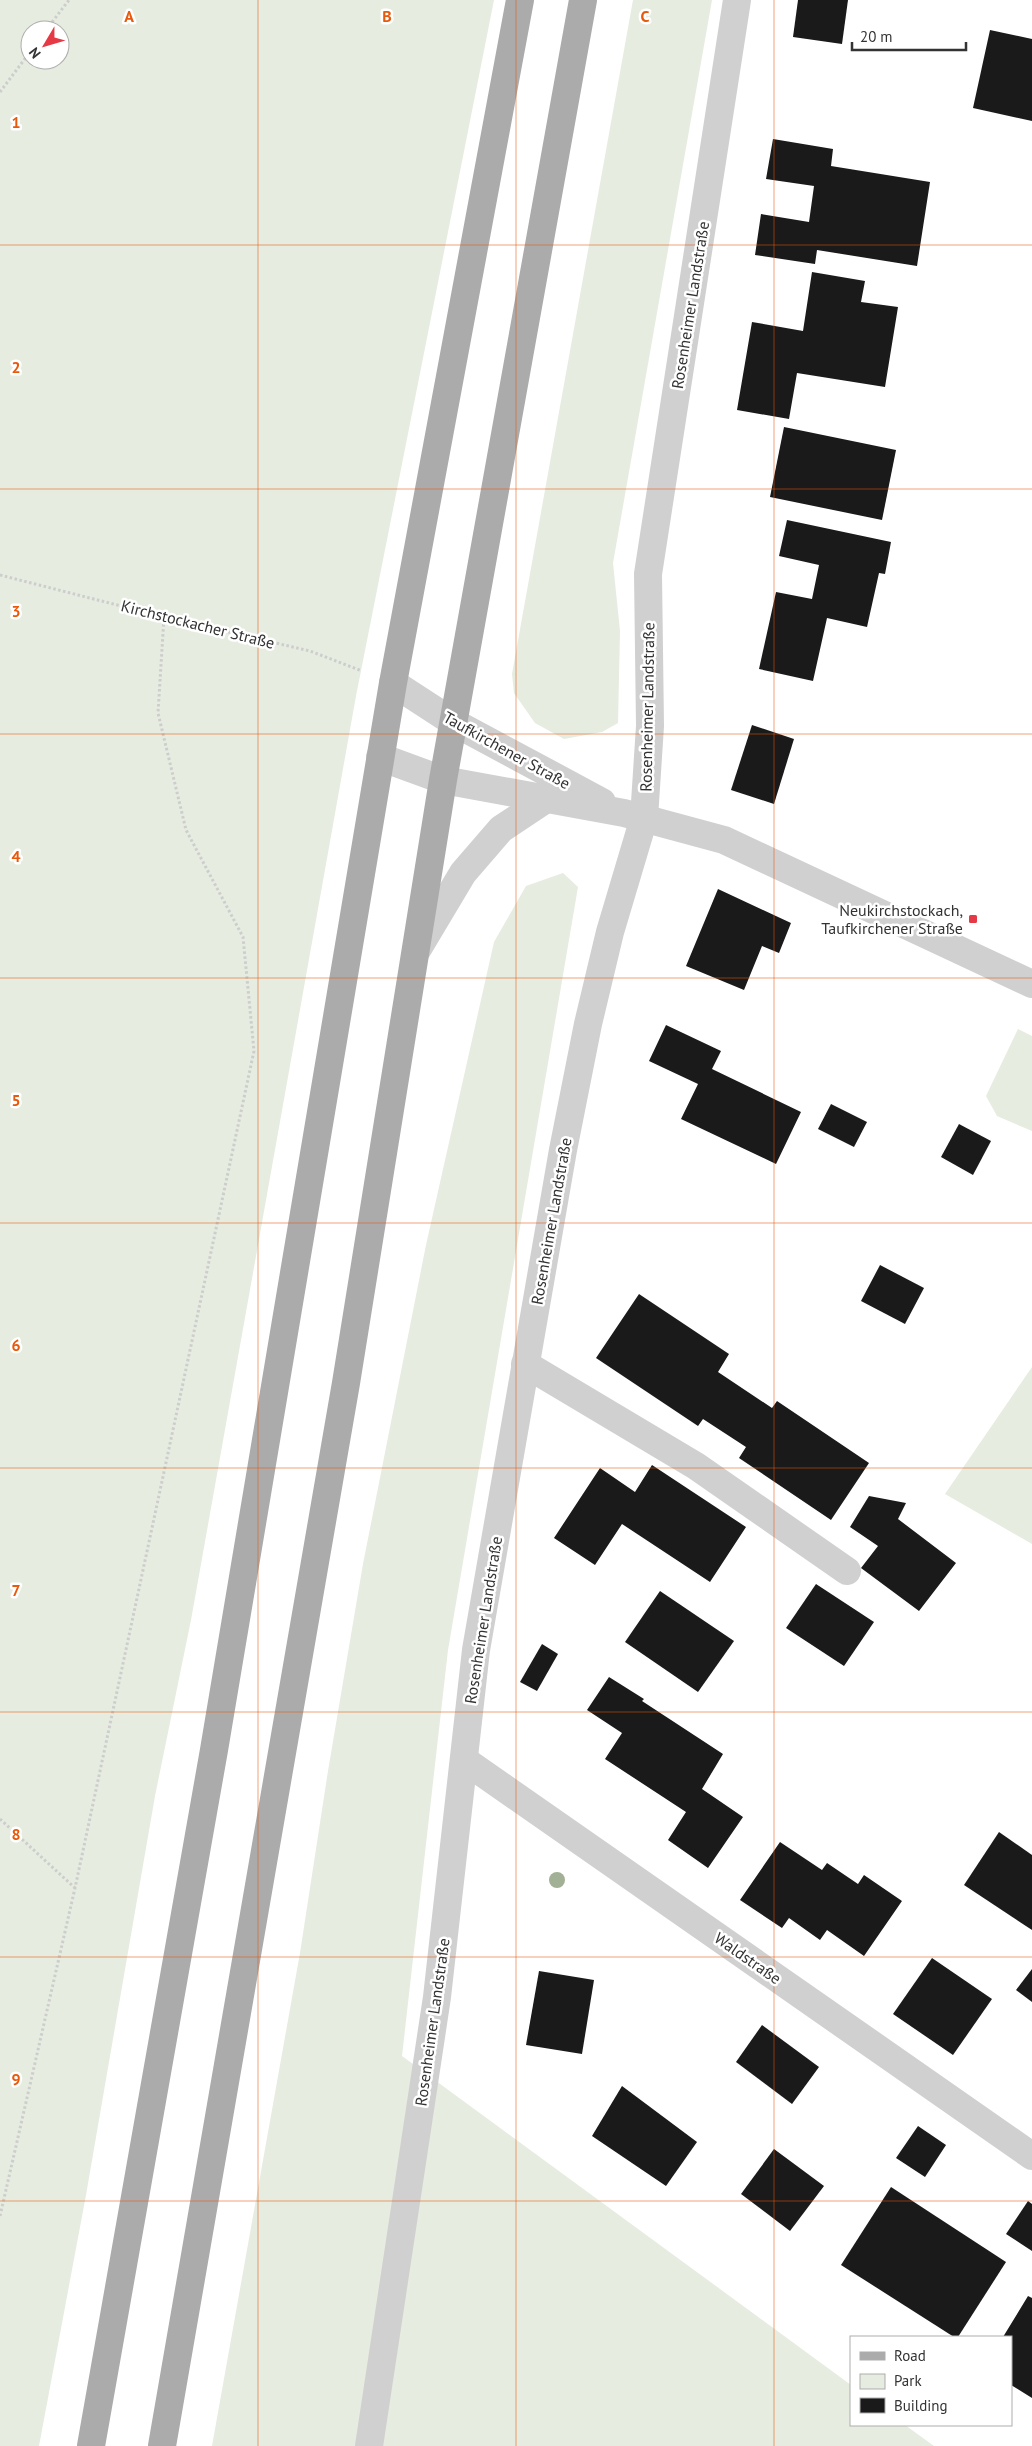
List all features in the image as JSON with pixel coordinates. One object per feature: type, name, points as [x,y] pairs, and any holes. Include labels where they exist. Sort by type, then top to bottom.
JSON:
[{"type":"main road","points":[[90,2446],[214,1750],[393,683],[520,0]]},
{"type":"main road","points":[[162,2446],[346,1382],[417,950],[442,780],[583,0]]},
{"type":"street","name":"Rosenheimer Landstraße","points":[[369,2446],[437,1997],[476,1650],[588,1024],[610,932],[650,726],[648,574],[738,0]]},
{"type":"street","name":"Taufkirchener Straße","points":[[393,683],[453,722],[634,816]]},
{"type":"street","name":"Taufkirchener Straße","points":[[380,757],[442,780],[634,816],[724,840],[1032,984]]},
{"type":"street","name":"Taufkirchener Straße","points":[[417,950],[463,873],[501,829],[546,799]]},
{"type":"street","points":[[526,1364],[696,1466],[847,1571]]},
{"type":"street","name":"Waldstraße","points":[[464,1760],[1032,2156]]},
{"type":"path","points":[[54,20],[69,0]]},
{"type":"path","points":[[0,92],[20,65]]},
{"type":"path","name":"Kirchstockacher Straße","points":[[0,575],[164,617],[310,651],[393,683]]},
{"type":"path","points":[[0,2216],[75,1888],[254,1051],[243,937],[186,830],[158,713],[164,617]]},
{"type":"path","points":[[0,1819],[75,1888]]},
{"type":"green space","points":[[0,0],[494,0],[356,696],[191,1620],[155,1796],[86,2195],[39,2446],[0,2446]]},
{"type":"green space","points":[[633,0],[712,0],[613,563],[620,631],[618,723],[602,732],[564,739],[535,723],[514,693],[512,674]]},
{"type":"green space","points":[[563,873],[578,887],[448,1650],[402,2056],[850,2384],[850,2426],[906,2426],[934,2446],[212,2446],[300,1953],[363,1564],[426,1245],[494,942],[526,886]]},
{"type":"green space","points":[[1018,1029],[1032,1036],[1032,1131],[997,1116],[986,1096]]},
{"type":"green space","points":[[1032,1367],[1032,1544],[945,1494]]},
{"type":"building","points":[[798,0],[848,0],[842,44],[793,37]]},
{"type":"building","points":[[990,30],[1032,39],[1032,121],[973,108]]},
{"type":"building","points":[[773,139],[833,149],[831,166],[930,182],[917,266],[817,250],[815,264],[755,255],[761,214],[809,222],[814,186],[766,179]]},
{"type":"building","points":[[812,272],[865,281],[861,302],[898,307],[885,387],[797,373],[789,419],[737,410],[752,322],[803,331]]},
{"type":"building","points":[[784,427],[896,450],[882,520],[770,497]]},
{"type":"building","points":[[787,520],[891,542],[885,574],[879,573],[867,627],[827,618],[813,681],[759,669],[776,592],[812,599],[819,565],[779,556]]},
{"type":"building","points":[[752,725],[794,739],[774,804],[731,790]]},
{"type":"building","points":[[718,889],[791,923],[779,953],[762,946],[744,990],[686,966]]},
{"type":"building","points":[[666,1025],[721,1051],[712,1069],[801,1112],[776,1164],[681,1119],[698,1084],[649,1061]]},
{"type":"building","points":[[831,1104],[867,1122],[854,1147],[818,1129]]},
{"type":"building","points":[[959,1124],[991,1141],[973,1175],[941,1157]]},
{"type":"building","points":[[880,1265],[924,1288],[905,1324],[861,1301]]},
{"type":"building","points":[[639,1294],[729,1354],[718,1372],[772,1408],[777,1401],[869,1463],[831,1520],[739,1458],[746,1447],[703,1419],[698,1426],[596,1358]]},
{"type":"building","points":[[652,1465],[746,1527],[710,1582],[622,1524],[595,1565],[554,1538],[600,1468],[635,1492]]},
{"type":"building","points":[[869,1496],[906,1503],[898,1519],[956,1563],[919,1611],[861,1568],[878,1546],[850,1527]]},
{"type":"building","points":[[816,1584],[874,1622],[844,1666],[786,1628]]},
{"type":"building","points":[[660,1591],[734,1641],[698,1692],[625,1642]]},
{"type":"building","points":[[542,1644],[558,1654],[537,1691],[520,1682]]},
{"type":"building","points":[[609,1677],[723,1754],[702,1789],[743,1817],[708,1868],[668,1840],[686,1812],[605,1759],[622,1733],[587,1710]]},
{"type":"building","points":[[999,1832],[1032,1855],[1032,1930],[964,1885]]},
{"type":"building","points":[[780,1842],[822,1870],[827,1863],[858,1884],[864,1875],[902,1901],[864,1956],[827,1930],[820,1940],[789,1918],[782,1928],[740,1900]]},
{"type":"building","points":[[932,1958],[992,1999],[953,2055],[893,2014]]},
{"type":"building","points":[[1032,1969],[1032,2002],[1016,1990]]},
{"type":"building","points":[[539,1971],[594,1980],[582,2054],[526,2045]]},
{"type":"building","points":[[762,2025],[819,2067],[792,2104],[736,2062]]},
{"type":"building","points":[[622,2086],[697,2142],[666,2186],[592,2136]]},
{"type":"building","points":[[918,2126],[946,2145],[925,2177],[896,2158]]},
{"type":"building","points":[[774,2149],[824,2186],[790,2231],[741,2194]]},
{"type":"building","points":[[891,2187],[1006,2262],[959,2336],[952,2336],[841,2265]]},
{"type":"building","points":[[1028,2201],[1032,2204],[1032,2251],[1006,2234]]},
{"type":"building","points":[[1028,2296],[1032,2298],[1032,2398],[1012,2386],[1012,2336],[1004,2336]]},
{"type":"place","name":"Neukirchstockach, Taufkirchener Straße","points":[[973,919]]}]
